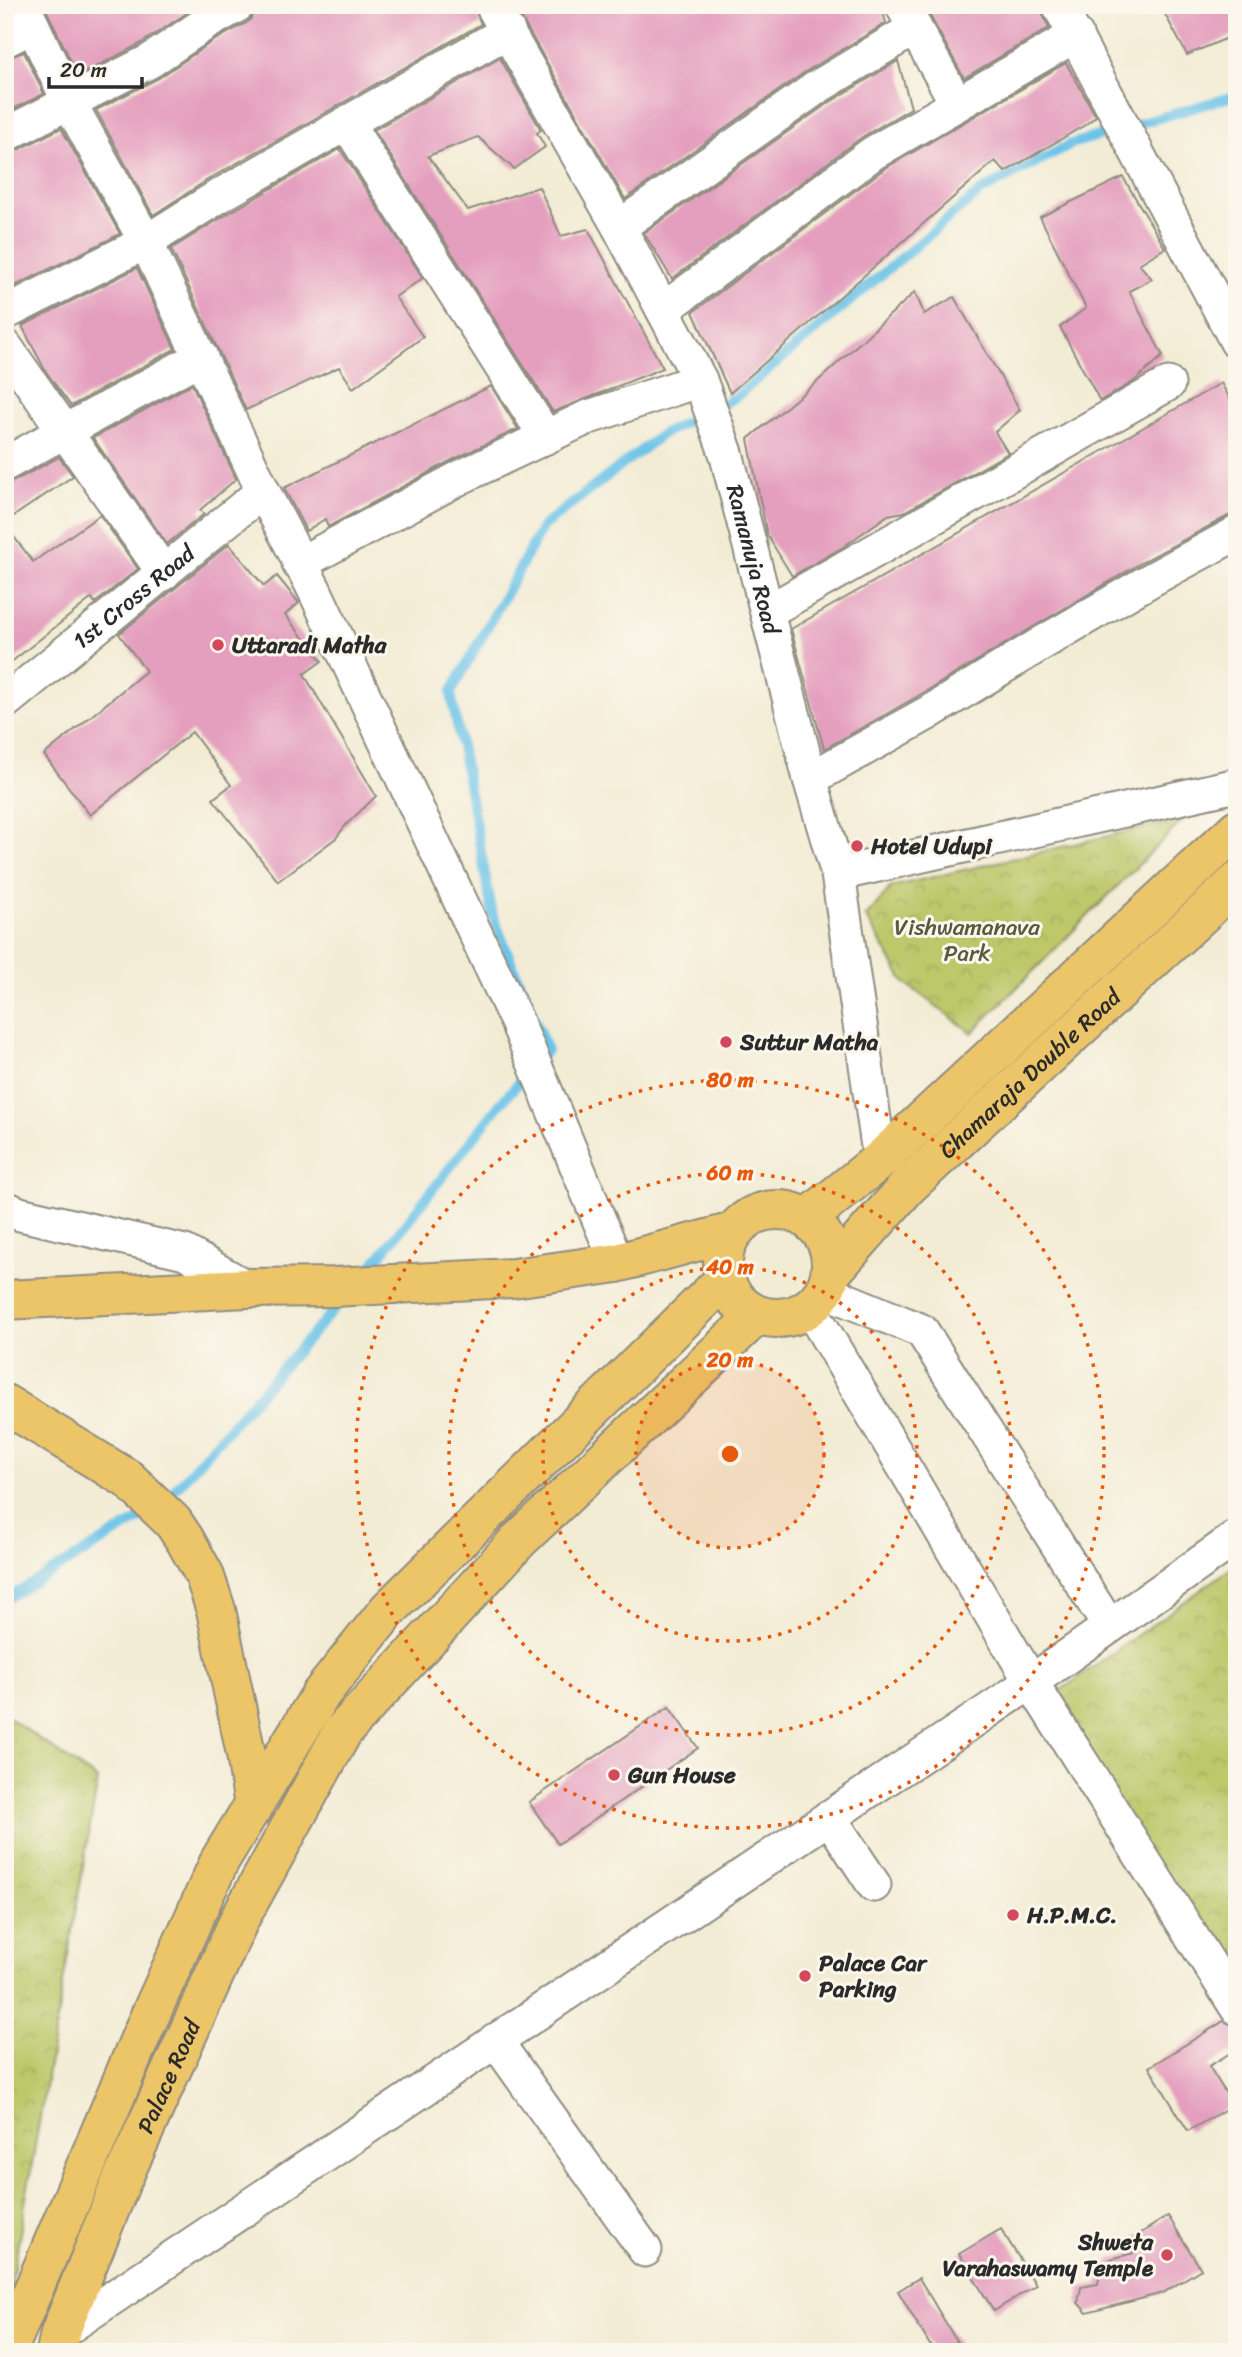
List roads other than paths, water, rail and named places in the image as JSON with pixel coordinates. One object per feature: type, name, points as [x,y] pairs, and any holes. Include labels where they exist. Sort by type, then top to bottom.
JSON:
[{"type":"main road","points":[[808,1219],[880,1160],[1237,829]]},
{"type":"main road","name":"Chamaraja Double Road","points":[[822,1291],[908,1186],[1237,882]]},
{"type":"main road","points":[[767,1210],[788,1210],[808,1219],[823,1233],[831,1252],[822,1291],[793,1317],[775,1319],[757,1315],[736,1301],[724,1280],[723,1255],[733,1232],[748,1218],[767,1210]]},
{"type":"main road","points":[[5,1300],[513,1278],[617,1263],[733,1232]]},
{"type":"main road","points":[[7,2352],[144,2029],[220,1860],[321,1694],[388,1610],[724,1280]]},
{"type":"main road","name":"Palace Road","points":[[58,2343],[121,2182],[235,1931],[344,1731],[519,1540],[757,1315]]},
{"type":"main road","points":[[5,1404],[128,1479],[173,1522],[185,1540],[204,1574],[216,1610],[254,1806]]},
{"type":"street","points":[[5,135],[150,61],[203,25],[239,5]]},
{"type":"street","points":[[1059,5],[1237,342]]},
{"type":"street","points":[[619,227],[816,88],[909,17],[957,104]]},
{"type":"street","points":[[5,313],[146,242],[219,196],[348,125],[500,18]]},
{"type":"street","name":"Ramanuja Road","points":[[500,18],[619,227],[700,380],[726,453],[810,779],[838,874],[880,1160]]},
{"type":"street","points":[[21,24],[69,102],[146,242],[263,491],[314,589],[517,1022],[617,1263]]},
{"type":"street","points":[[663,310],[873,153],[1076,35]]},
{"type":"street","points":[[348,125],[546,437]]},
{"type":"street","points":[[5,346],[164,573]]},
{"type":"street","points":[[5,464],[201,357]]},
{"type":"street","points":[[299,564],[461,477],[586,418],[700,380]]},
{"type":"street","points":[[766,612],[1168,384]]},
{"type":"street","name":"1st Cross Road","points":[[5,702],[263,491]]},
{"type":"street","points":[[810,779],[928,713],[1099,610],[1237,533]]},
{"type":"street","points":[[838,874],[1237,785]]},
{"type":"street","points":[[5,1208],[20,1214],[185,1252],[248,1288]]},
{"type":"street","points":[[822,1291],[922,1331],[1108,1626]]},
{"type":"street","points":[[822,1291],[1031,1682],[1237,2008]]},
{"type":"street","points":[[58,2343],[495,2040],[1031,1682],[1237,1537]]},
{"type":"street","points":[[829,1817],[874,1885]]},
{"type":"street","points":[[495,2040],[645,2250]]},
{"type":"waterway","points":[[365,1275],[500,1104],[547,1050],[493,916],[451,693],[543,526],[661,435],[736,397],[980,192],[1071,144],[1237,95]]},
{"type":"waterway","points":[[163,1503],[345,1297]]},
{"type":"waterway","points":[[5,1600],[151,1512]]},
{"type":"place","name":"Uttaradi Matha","points":[[218,645]]},
{"type":"place","name":"Hotel Udupi","points":[[857,846]]},
{"type":"place","name":"Suttur Matha","points":[[726,1042]]},
{"type":"place","name":"Gun House","points":[[614,1775]]},
{"type":"place","name":"H.P.M.C.","points":[[1013,1915]]},
{"type":"place","name":"Palace Car Parking","points":[[805,1976]]},
{"type":"place","name":"Shweta Varahaswamy Temple","points":[[1167,2255]]},
{"type":"park label","name":"Vishwamanava Park","points":[[967,940]]}]
